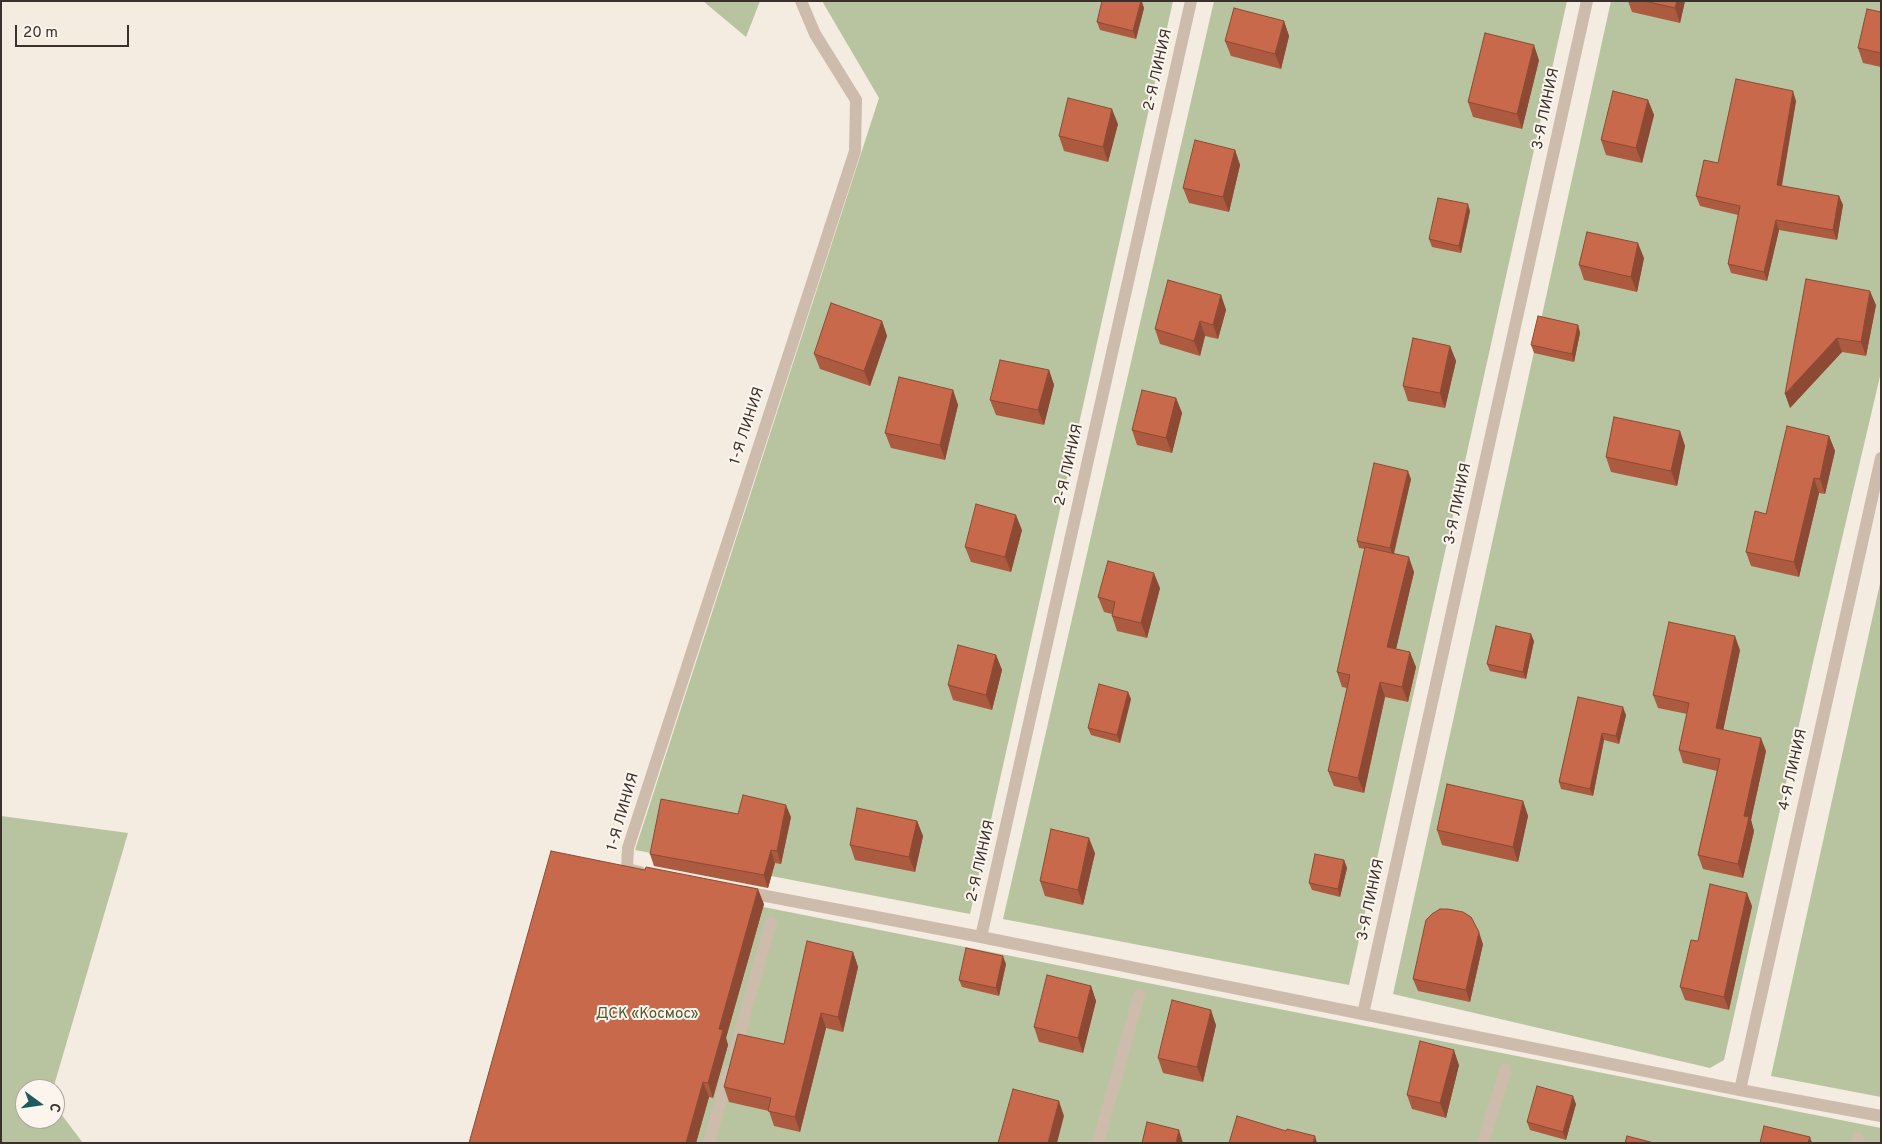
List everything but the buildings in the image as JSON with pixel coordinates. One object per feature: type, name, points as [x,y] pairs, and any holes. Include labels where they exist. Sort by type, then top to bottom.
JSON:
[{"type":"lane","name":"1-Я ЛИНИЯ","points":[[655,875],[627,869],[628,848],[855,152],[856,100],[816,34],[802,1]]},
{"type":"lane","name":"2-Я ЛИНИЯ","points":[[981,937],[1191,1]]},
{"type":"lane","name":"3-Я ЛИНИЯ","points":[[1363,1014],[1587,1]]},
{"type":"lane","name":"4-Я ЛИНИЯ","points":[[1740,1090],[1881,458]]},
{"type":"lane","points":[[730,890],[981,937],[1740,1090],[1881,1116]]},
{"type":"lane","points":[[709,1143],[771,922]]},
{"type":"lane","points":[[1098,1143],[1139,995]]},
{"type":"lane","points":[[1483,1143],[1506,1069]]},
{"type":"green space","points":[[703,1],[760,1],[746,37]]},
{"type":"green space","points":[[822,1],[1173,1],[970,914],[635,850],[879,98]]},
{"type":"green space","points":[[1214,1],[1567,1],[1349,985],[1003,919]]},
{"type":"green space","points":[[1611,1],[1881,1],[1881,372],[1814,658],[1724,1060],[1710,1068],[1393,994]]},
{"type":"green space","points":[[1881,579],[1881,1097],[1771,1076]]},
{"type":"green space","points":[[1,816],[128,833],[56,1079],[15,1079],[15,1129],[65,1129],[65,1119],[83,1143],[1,1143]]},
{"type":"green space","name":"ДСК «Космос»","points":[[556,866],[1881,1128],[1881,1143],[478,1143]]}]
